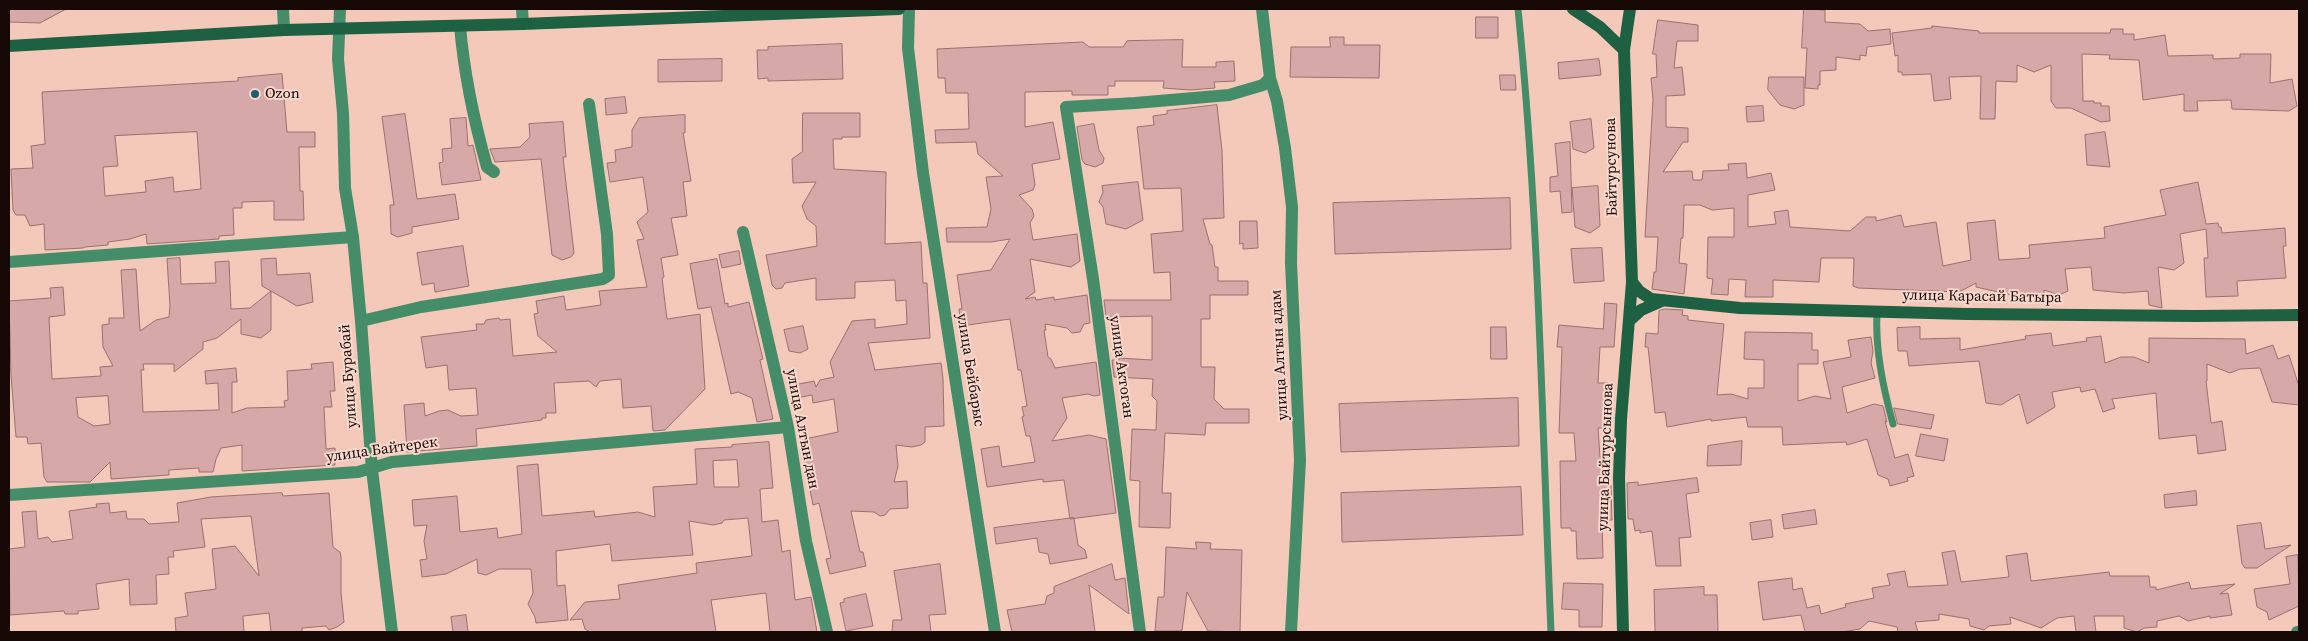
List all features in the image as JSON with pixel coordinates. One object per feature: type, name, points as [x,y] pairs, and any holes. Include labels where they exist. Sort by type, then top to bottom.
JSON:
[{"type":"main road","points":[[9,46],[284,30],[523,24],[899,9]]},
{"type":"main road","points":[[1573,9],[1600,27],[1624,50]]},
{"type":"main road","name":"Байтурсунова","points":[[1630,9],[1624,50],[1632,282]]},
{"type":"main road","name":"улица Карасай Батыра","points":[[1632,282],[1639,291],[1651,299],[1740,308],[2195,316],[2299,315]]},
{"type":"main road","name":"улица Байтурсынова","points":[[1623,632],[1619,478],[1621,419],[1632,282]]},
{"type":"main road","points":[[1629,321],[1641,310],[1664,300]]},
{"type":"street","points":[[282,9],[284,30]]},
{"type":"street","name":"улица Бурабай","points":[[340,9],[338,59],[343,113],[345,188],[353,237],[372,470],[392,632]]},
{"type":"street","points":[[522,9],[523,24]]},
{"type":"street","name":"улица Бейбарыс","points":[[909,9],[908,48],[916,112],[994,632]]},
{"type":"street","name":"улица Алтын адам","points":[[1262,9],[1270,78],[1277,101],[1286,148],[1292,208],[1291,263],[1300,460],[1290,632]]},
{"type":"street","points":[[460,26],[468,83],[480,140],[487,167],[494,172]]},
{"type":"street","name":"улица Актоган","points":[[1140,632],[1103,350],[1066,107],[1229,95],[1263,85],[1270,78]]},
{"type":"street","points":[[361,321],[421,307],[603,279],[609,275],[607,234],[589,104]]},
{"type":"street","name":"улица Алтын дан","points":[[743,232],[788,427],[806,541],[827,632]]},
{"type":"street","points":[[9,262],[353,237]]},
{"type":"street","name":"улица Байтерек","points":[[9,495],[358,472],[372,470],[392,462],[788,427]]},
{"type":"lane","points":[[1518,9],[1526,85],[1535,244],[1551,632]]},
{"type":"lane","points":[[1877,311],[1877,349],[1881,376],[1893,424]]},
{"type":"building","points":[[9,9],[66,9],[40,23],[9,22]]},
{"type":"building","points":[[1804,9],[1825,10],[1825,22],[1860,24],[1868,31],[1890,29],[1891,44],[1867,47],[1866,56],[1860,55],[1860,60],[1836,57],[1836,70],[1820,71],[1820,85],[1818,85],[1818,89],[1805,88],[1807,48],[1802,48]]},
{"type":"building","points":[[1476,17],[1498,17],[1498,38],[1476,38]]},
{"type":"building","points":[[1658,20],[1698,25],[1698,41],[1677,41],[1674,68],[1682,67],[1685,95],[1666,96],[1666,127],[1688,128],[1688,142],[1683,142],[1663,172],[1692,171],[1693,180],[1702,180],[1703,171],[1729,170],[1728,164],[1746,163],[1747,178],[1771,173],[1775,190],[1748,195],[1748,227],[1776,224],[1774,212],[1788,210],[1790,227],[1850,231],[1866,217],[1876,217],[1876,221],[1901,215],[1904,227],[1936,222],[1943,266],[1971,260],[1967,223],[1995,220],[1999,260],[2030,258],[2029,245],[2105,238],[2104,227],[2166,215],[2160,190],[2198,182],[2206,224],[2218,223],[2222,233],[2285,228],[2286,246],[2283,246],[2286,278],[2237,281],[2238,296],[2206,297],[2204,258],[2208,258],[2206,229],[2180,234],[2184,263],[2174,270],[2158,267],[2162,308],[2149,305],[2148,291],[2124,293],[2093,290],[2091,267],[2065,269],[2068,291],[2059,295],[2044,290],[2044,297],[2031,298],[2030,295],[2016,296],[1976,287],[1976,283],[1959,292],[1858,288],[1853,286],[1854,258],[1821,258],[1819,282],[1773,280],[1773,297],[1745,297],[1746,280],[1729,279],[1728,295],[1711,294],[1713,279],[1707,278],[1708,237],[1734,237],[1734,208],[1712,210],[1700,205],[1684,205],[1683,238],[1681,238],[1679,263],[1687,264],[1684,294],[1652,289],[1654,272],[1656,272],[1658,237],[1645,237],[1653,99],[1651,78],[1657,77],[1656,54],[1653,54]]},
{"type":"building","points":[[1932,26],[1979,31],[1979,33],[2110,33],[2111,29],[2123,29],[2123,34],[2134,34],[2134,40],[2165,35],[2168,56],[2213,55],[2213,59],[2240,58],[2240,54],[2271,54],[2270,83],[2292,79],[2297,106],[2289,111],[2232,109],[2231,100],[2197,101],[2198,111],[2184,111],[2184,94],[2143,100],[2139,60],[2109,59],[2110,55],[2082,54],[2083,101],[2094,101],[2094,103],[2101,103],[2101,106],[2109,106],[2110,121],[2101,122],[2071,108],[2056,108],[2051,101],[2051,65],[2034,72],[2017,65],[2017,82],[1996,81],[1995,119],[1980,119],[1981,76],[1949,77],[1951,99],[1934,101],[1931,74],[1902,75],[1902,72],[1898,72],[1898,55],[1895,56],[1892,33],[1932,28]]},
{"type":"building","points":[[1330,37],[1344,37],[1344,45],[1380,45],[1379,78],[1290,77],[1291,47],[1330,47]]},
{"type":"building","points":[[1183,40],[1182,67],[1216,67],[1216,62],[1234,61],[1235,81],[1214,82],[1215,88],[1190,90],[1163,88],[1164,81],[1115,81],[1115,86],[1108,86],[1108,95],[1072,95],[1072,91],[1025,92],[1025,127],[1053,122],[1060,159],[1032,164],[1035,185],[1033,190],[1019,195],[1032,209],[1034,216],[1030,223],[1033,240],[1077,234],[1080,261],[1071,267],[1030,259],[1035,292],[1025,299],[1035,297],[1036,300],[1054,297],[1054,300],[1087,295],[1090,323],[1084,324],[1080,332],[1072,333],[1067,328],[1045,324],[1046,330],[1044,330],[1048,357],[1055,368],[1096,362],[1100,395],[1088,394],[1062,398],[1067,418],[1052,441],[1089,435],[1106,439],[1116,513],[1070,519],[1064,480],[1043,482],[1043,479],[987,487],[981,449],[999,446],[1002,467],[1035,462],[1030,436],[1026,436],[1022,417],[1024,416],[1022,407],[1027,406],[1021,370],[1018,370],[1010,319],[961,326],[959,309],[962,309],[957,275],[991,270],[1010,239],[991,242],[947,242],[946,228],[987,227],[991,209],[986,177],[1003,176],[978,154],[976,142],[936,143],[935,130],[969,129],[968,93],[946,93],[945,78],[938,78],[937,49],[1083,42],[1089,47],[1123,47],[1127,41]]},
{"type":"building","points":[[842,44],[843,79],[768,81],[768,78],[758,79],[757,50],[768,50],[768,47]]},
{"type":"building","points":[[722,59],[722,81],[658,82],[658,60]]},
{"type":"building","points":[[1599,59],[1601,75],[1559,79],[1558,63]]},
{"type":"building","points":[[282,74],[287,132],[315,132],[315,147],[299,147],[300,191],[303,191],[304,220],[274,220],[274,201],[242,202],[242,208],[233,208],[234,235],[219,236],[219,239],[147,244],[146,234],[130,239],[108,242],[108,245],[45,250],[44,224],[30,226],[25,215],[16,215],[13,210],[11,169],[33,168],[31,146],[45,144],[42,92],[238,81],[238,78]],"holes":[[[197,132],[201,189],[174,192],[173,177],[145,181],[146,192],[105,196],[103,167],[118,166],[115,136]]]},
{"type":"building","points":[[1500,75],[1515,75],[1516,90],[1501,90]]},
{"type":"building","points":[[1769,77],[1804,77],[1804,105],[1794,109],[1780,105],[1768,90]]},
{"type":"building","points":[[625,97],[627,113],[606,115],[605,99]]},
{"type":"building","points":[[1217,105],[1222,151],[1224,218],[1203,219],[1210,244],[1212,245],[1215,267],[1218,267],[1218,281],[1248,281],[1248,295],[1210,295],[1210,319],[1201,319],[1201,367],[1215,367],[1214,399],[1224,409],[1249,409],[1249,423],[1206,423],[1205,435],[1165,433],[1162,493],[1171,493],[1170,528],[1139,527],[1140,481],[1130,480],[1132,429],[1156,430],[1157,401],[1152,396],[1153,379],[1114,377],[1112,360],[1119,360],[1119,358],[1152,360],[1152,316],[1106,317],[1104,300],[1171,300],[1170,272],[1154,273],[1151,234],[1183,231],[1181,188],[1144,189],[1137,127],[1154,125],[1153,116],[1167,114],[1167,111]]},
{"type":"building","points":[[1763,106],[1764,121],[1747,122],[1746,107]]},
{"type":"building","points":[[803,113],[860,113],[860,137],[833,139],[834,169],[886,172],[885,244],[921,242],[923,283],[927,283],[930,338],[868,343],[875,370],[941,363],[943,378],[944,426],[925,427],[925,442],[921,445],[912,447],[896,445],[898,466],[894,482],[907,481],[908,508],[890,509],[885,515],[880,516],[874,512],[851,511],[860,552],[863,552],[866,566],[830,574],[826,559],[831,558],[819,503],[813,505],[800,440],[838,432],[834,399],[813,403],[812,395],[797,398],[794,385],[814,381],[816,387],[820,380],[834,377],[830,362],[852,321],[875,319],[875,328],[907,324],[906,300],[896,301],[895,280],[855,282],[855,298],[816,300],[816,278],[785,283],[782,288],[776,289],[772,285],[766,255],[817,246],[816,226],[807,219],[802,206],[816,182],[793,183],[792,159],[802,152]]},
{"type":"building","points":[[405,114],[417,199],[455,194],[459,219],[412,227],[412,233],[398,237],[391,234],[390,205],[394,205],[382,117]]},
{"type":"building","points":[[685,115],[685,133],[683,133],[691,181],[683,182],[687,216],[671,218],[678,255],[661,258],[664,277],[662,278],[667,319],[700,314],[705,389],[665,430],[653,431],[651,406],[623,408],[621,379],[600,381],[596,387],[589,381],[554,383],[556,413],[546,413],[546,418],[542,418],[542,420],[476,429],[477,446],[407,452],[404,405],[424,403],[425,416],[448,410],[461,416],[478,415],[476,388],[449,390],[447,365],[426,368],[421,337],[477,330],[476,324],[484,324],[486,320],[510,319],[513,356],[557,352],[538,336],[534,314],[538,313],[536,301],[564,296],[566,310],[601,305],[599,291],[647,287],[637,240],[644,239],[637,222],[648,212],[643,177],[610,182],[607,163],[616,162],[615,150],[632,147],[632,130],[639,118]]},
{"type":"building","points":[[466,118],[468,146],[473,145],[481,180],[442,185],[439,163],[443,162],[442,149],[452,148],[450,119]]},
{"type":"building","points":[[1591,119],[1594,148],[1585,153],[1573,149],[1570,122]]},
{"type":"building","points":[[563,122],[566,157],[563,157],[574,253],[571,257],[562,260],[552,255],[541,159],[495,162],[490,149],[520,147],[530,137],[529,124]]},
{"type":"building","points":[[1094,124],[1099,150],[1104,158],[1103,163],[1095,167],[1085,164],[1082,160],[1077,127]]},
{"type":"building","points":[[2105,132],[2110,167],[2087,165],[2085,135]]},
{"type":"building","points":[[1570,142],[1572,212],[1562,213],[1560,191],[1550,192],[1550,177],[1558,176],[1555,144]]},
{"type":"building","points":[[1138,182],[1143,220],[1126,229],[1106,224],[1103,207],[1099,202],[1103,192],[1102,186]]},
{"type":"building","points":[[1598,186],[1600,226],[1590,233],[1575,227],[1572,188]]},
{"type":"building","points":[[1510,198],[1511,249],[1335,254],[1333,203]]},
{"type":"building","points":[[1240,221],[1257,221],[1258,248],[1243,249],[1243,243],[1240,244]]},
{"type":"building","points":[[463,246],[469,286],[435,292],[434,283],[422,285],[417,253]]},
{"type":"building","points":[[1602,248],[1604,281],[1574,283],[1571,249]]},
{"type":"building","points":[[739,251],[741,264],[722,268],[719,255]]},
{"type":"building","points":[[180,258],[181,284],[216,283],[215,262],[229,261],[231,309],[250,308],[271,291],[271,330],[261,338],[241,334],[241,319],[217,338],[203,342],[203,349],[174,372],[174,364],[143,364],[144,370],[141,370],[143,412],[219,410],[218,383],[206,384],[205,371],[236,368],[237,382],[232,382],[232,413],[247,408],[285,407],[284,401],[288,400],[287,371],[312,369],[311,364],[333,362],[335,391],[330,391],[332,407],[324,407],[326,449],[335,448],[335,465],[242,471],[242,445],[221,448],[213,472],[199,472],[199,468],[169,470],[169,475],[111,479],[110,462],[90,482],[47,482],[44,477],[41,443],[28,444],[27,437],[16,437],[11,375],[9,301],[51,298],[50,288],[63,287],[65,315],[49,317],[52,379],[101,376],[100,367],[113,366],[103,347],[102,325],[109,324],[109,318],[124,318],[121,270],[136,269],[140,331],[156,320],[169,317],[167,259]],"holes":[[[108,396],[110,424],[94,426],[78,417],[76,398]]]},
{"type":"building","points":[[276,258],[277,275],[310,273],[313,302],[297,306],[262,286],[261,259]]},
{"type":"building","points":[[717,259],[725,304],[728,303],[728,307],[749,302],[763,359],[760,360],[773,419],[757,422],[752,398],[738,392],[731,394],[711,307],[698,309],[690,264]]},
{"type":"building","points":[[1605,303],[1617,304],[1614,347],[1600,347],[1598,383],[1608,383],[1608,428],[1598,428],[1600,457],[1603,457],[1604,472],[1609,472],[1609,485],[1611,485],[1612,520],[1602,521],[1603,558],[1577,559],[1576,531],[1571,531],[1571,528],[1561,528],[1560,461],[1576,461],[1574,433],[1559,433],[1562,347],[1557,347],[1559,325],[1603,329]]},
{"type":"building","points":[[1665,309],[1683,310],[1682,315],[1688,316],[1688,320],[1724,324],[1717,395],[1731,394],[1748,399],[1748,388],[1764,388],[1764,360],[1744,359],[1745,332],[1812,333],[1812,350],[1818,350],[1818,364],[1798,364],[1798,401],[1815,396],[1831,399],[1823,362],[1851,357],[1848,340],[1871,337],[1873,351],[1871,363],[1875,378],[1842,387],[1847,413],[1874,404],[1883,406],[1895,458],[1908,454],[1914,476],[1907,478],[1908,481],[1890,486],[1888,479],[1878,475],[1867,439],[1847,445],[1846,442],[1783,445],[1782,427],[1748,427],[1746,417],[1711,421],[1711,419],[1667,427],[1665,412],[1655,413],[1648,347],[1645,347],[1646,333],[1658,334],[1659,311]]},
{"type":"building","points":[[803,326],[808,349],[800,353],[789,351],[784,330]]},
{"type":"building","points":[[1491,327],[1506,327],[1507,359],[1491,359]]},
{"type":"building","points":[[1920,327],[1920,339],[1960,338],[1960,350],[2026,339],[2025,336],[2051,333],[2053,346],[2087,341],[2086,338],[2101,336],[2105,363],[2121,357],[2134,357],[2149,363],[2149,338],[2245,339],[2246,354],[2273,345],[2278,359],[2289,355],[2299,386],[2299,405],[2272,402],[2260,368],[2240,369],[2230,373],[2207,364],[2206,381],[2211,423],[2222,421],[2226,450],[2198,454],[2196,435],[2159,439],[2156,393],[2112,399],[2115,408],[2103,412],[2095,389],[2081,392],[2080,387],[2052,392],[2055,407],[2027,424],[2019,394],[2001,405],[1986,403],[1979,361],[1909,366],[1907,351],[1898,351],[1897,328]]},
{"type":"building","points":[[1518,398],[1519,446],[1341,452],[1339,404]]},
{"type":"building","points":[[1894,408],[1934,415],[1931,429],[1898,424]]},
{"type":"building","points":[[1921,434],[1948,439],[1944,461],[1916,456]]},
{"type":"building","points":[[1742,441],[1741,465],[1707,466],[1708,446]]},
{"type":"building","points":[[769,442],[773,488],[760,489],[762,522],[778,520],[782,552],[790,550],[795,600],[811,597],[817,632],[770,632],[766,593],[711,600],[716,632],[590,632],[585,629],[582,619],[570,620],[585,602],[620,599],[618,585],[697,573],[696,563],[752,556],[748,518],[724,520],[722,523],[713,525],[689,521],[693,555],[612,561],[610,544],[556,551],[557,586],[565,585],[568,620],[536,623],[528,604],[533,593],[531,569],[499,569],[486,575],[478,573],[477,559],[446,574],[422,577],[420,560],[427,559],[424,541],[427,525],[414,526],[412,500],[457,496],[460,532],[497,528],[498,538],[522,534],[517,466],[538,464],[542,516],[594,511],[595,517],[638,512],[655,517],[653,487],[697,484],[695,449],[732,447],[732,445]],"holes":[[[737,460],[739,487],[714,487],[713,461]]]},
{"type":"building","points":[[1697,478],[1699,492],[1686,494],[1691,537],[1679,538],[1681,566],[1656,566],[1652,531],[1640,533],[1640,530],[1635,531],[1633,519],[1628,519],[1627,483],[1638,482],[1638,485]]},
{"type":"building","points":[[1521,487],[1523,535],[1342,542],[1341,493]]},
{"type":"building","points":[[2196,491],[2197,505],[2165,508],[2164,495]]},
{"type":"building","points":[[282,493],[283,496],[329,493],[333,547],[340,552],[341,557],[341,593],[344,622],[337,627],[329,630],[326,626],[302,628],[302,632],[271,632],[269,613],[243,616],[244,632],[176,632],[175,618],[188,616],[185,593],[216,589],[212,549],[235,546],[259,576],[251,516],[201,519],[205,547],[173,551],[174,557],[168,557],[169,574],[156,575],[157,604],[130,605],[129,579],[96,584],[99,609],[78,611],[78,614],[65,614],[64,611],[10,615],[9,549],[25,547],[22,512],[36,511],[38,539],[48,537],[52,542],[73,539],[69,511],[97,507],[96,504],[109,503],[110,513],[126,511],[127,519],[144,519],[149,524],[179,522],[177,503],[211,497]]},
{"type":"building","points":[[1815,510],[1817,524],[1784,529],[1782,515]]},
{"type":"building","points":[[1074,518],[1078,545],[1085,550],[1087,558],[1050,564],[1048,554],[1039,552],[1037,538],[996,544],[994,528]]},
{"type":"building","points":[[1771,520],[1773,537],[1752,540],[1750,523]]},
{"type":"building","points":[[2261,523],[2265,549],[2291,545],[2257,568],[2245,568],[2242,564],[2237,526]]},
{"type":"building","points":[[1196,542],[1211,543],[1210,549],[1242,550],[1240,632],[1208,631],[1187,592],[1182,631],[1155,631],[1158,597],[1164,597],[1166,547],[1196,549]]},
{"type":"building","points":[[1955,551],[1961,582],[2009,577],[2006,556],[2027,553],[2031,581],[2109,572],[2110,576],[2149,576],[2150,587],[2156,587],[2156,590],[2189,582],[2191,589],[2235,584],[2220,594],[2228,593],[2232,615],[2210,618],[2210,616],[2188,621],[2179,616],[2157,621],[2157,627],[2144,628],[2137,632],[2124,628],[2124,616],[2094,616],[2096,632],[2076,632],[2074,616],[2057,618],[2041,628],[2010,617],[2011,624],[1989,626],[1984,630],[1970,626],[1969,619],[1939,614],[1939,620],[1915,622],[1918,632],[1898,632],[1897,627],[1869,621],[1860,629],[1842,632],[1805,632],[1801,615],[1763,620],[1758,582],[1792,578],[1793,590],[1802,588],[1807,608],[1819,605],[1821,614],[1846,607],[1845,604],[1874,598],[1872,588],[1890,585],[1887,574],[1905,571],[1908,587],[1948,585],[1942,553]]},
{"type":"building","points":[[2298,555],[2299,606],[2269,620],[2267,612],[2257,607],[2254,589],[2290,584],[2286,557]]},
{"type":"building","points":[[940,564],[946,614],[929,615],[931,632],[892,632],[893,620],[902,620],[894,571]]},
{"type":"building","points":[[1112,564],[1115,580],[1125,578],[1129,614],[1089,585],[1095,632],[1012,632],[1007,610],[1045,604],[1047,596],[1054,593],[1054,587]]},
{"type":"building","points":[[1564,583],[1603,584],[1602,627],[1579,627],[1579,610],[1562,609]]},
{"type":"building","points":[[1704,587],[1704,595],[1717,595],[1718,632],[1655,632],[1654,590]]},
{"type":"building","points":[[866,594],[873,626],[846,631],[840,603],[844,602],[844,599]]},
{"type":"building","points":[[466,615],[468,632],[453,632],[451,617]]},
{"type":"place","name":"Ozon","points":[[255,94]]}]
